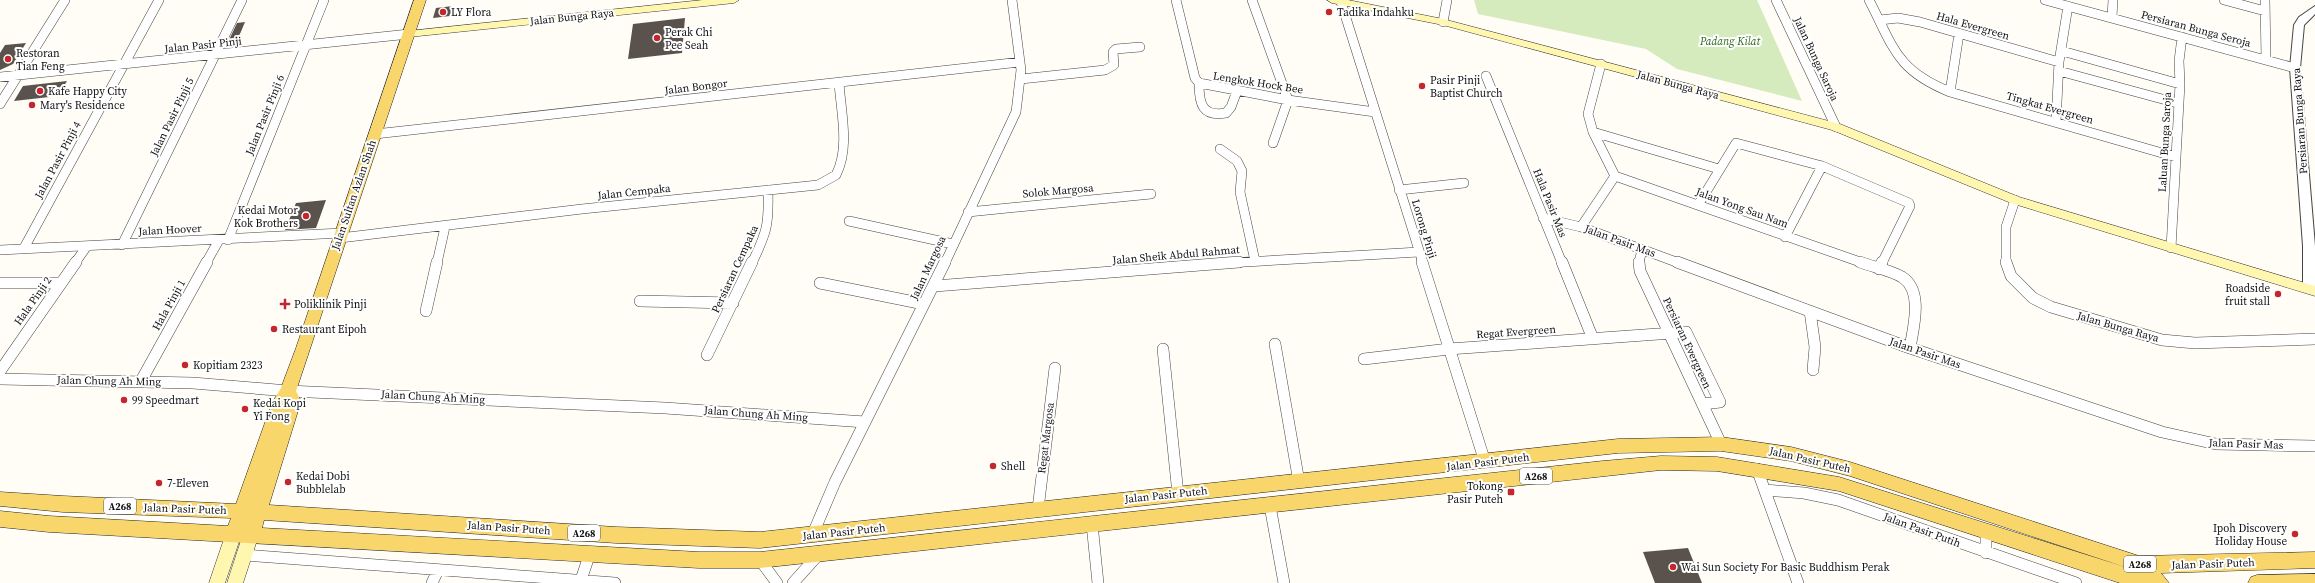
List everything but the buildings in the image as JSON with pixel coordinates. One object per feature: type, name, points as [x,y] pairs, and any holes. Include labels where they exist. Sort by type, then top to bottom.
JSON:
[{"type":"main road","name":"Jalan Sultan Azlan Shah","points":[[235,583],[244,555],[241,511],[280,403],[288,391],[420,0]]},
{"type":"main road","name":"Jalan Bunga Raya","points":[[409,34],[672,3],[734,0]]},
{"type":"main road","name":"Jalan Bunga Raya","points":[[1339,1],[1443,22],[1836,127],[2015,200],[2312,290]]},
{"type":"main road","name":"Jalan Sultan Azlan Shah","points":[[217,583],[226,554],[258,512],[293,401],[288,391]]},
{"type":"main road","name":"Jalan Pasir Puteh","points":[[0,499],[63,504],[241,511],[708,539],[760,540],[812,536],[1038,509],[1485,462],[1618,446],[1722,444],[1791,454],[1850,469],[2060,539],[2148,565],[2315,560]]},
{"type":"main road","name":"Jalan Pasir Puteh","points":[[0,519],[49,524],[699,560],[760,560],[1661,463],[1717,464],[1757,469],[1839,484],[2145,583]]},
{"type":"main road","points":[[2060,539],[2075,551],[2149,574],[2160,583]]},
{"type":"main road","name":"Jalan Pasir Puteh","points":[[2257,583],[2315,582]]},
{"type":"street","points":[[0,104],[65,0]]},
{"type":"street","name":"Jalan Pasir Pinji 4","points":[[24,248],[159,0]]},
{"type":"street","name":"Jalan Pasir Pinji 5","points":[[122,245],[242,0]]},
{"type":"street","name":"Jalan Pasir Pinji 6","points":[[224,240],[324,0]]},
{"type":"street","name":"Jalan Margosa","points":[[812,536],[835,482],[924,304],[935,286],[953,244],[1016,112],[1021,96],[1021,79],[1012,0]]},
{"type":"street","name":"Lengkok Hock Bee","points":[[1176,0],[1195,78],[1199,83],[1288,100],[1375,112]]},
{"type":"street","points":[[1252,0],[1288,100],[1273,143]]},
{"type":"street","points":[[1443,22],[1446,0]]},
{"type":"street","name":"Jalan Bunga Saroja","points":[[1776,0],[1836,127]]},
{"type":"street","name":"Tingkat Evergreen","points":[[1869,0],[1904,67],[1919,79],[1950,92],[2176,157]]},
{"type":"street","name":"Persiaran Bunga Seroja","points":[[2045,0],[2295,68]]},
{"type":"street","points":[[2112,17],[2113,0]]},
{"type":"street","points":[[2224,0],[2265,11]]},
{"type":"street","points":[[2265,0],[2266,59]]},
{"type":"street","name":"Lorong Pinji","points":[[1339,1],[1485,462]]},
{"type":"street","points":[[2056,122],[2059,62],[2062,51],[2068,6]]},
{"type":"street","name":"Persiaran Bunga Raya","points":[[2312,290],[2295,68],[2299,25],[2302,19],[2315,9]]},
{"type":"street","name":"Hala Evergreen","points":[[1880,20],[1898,18],[1920,22],[2059,62]]},
{"type":"street","name":"Jalan Pasir Pinji","points":[[0,77],[409,34]]},
{"type":"street","points":[[1950,92],[1960,34]]},
{"type":"street","name":"Laluan Bunga Saroja","points":[[2171,248],[2176,157],[2177,103],[2180,84],[2179,61],[2182,37]]},
{"type":"street","points":[[1021,79],[1105,70],[1114,64],[1113,52],[1116,49],[1140,47]]},
{"type":"street","points":[[2062,51],[2180,84]]},
{"type":"street","name":"Jalan Bongor","points":[[375,134],[1020,62]]},
{"type":"street","points":[[1581,227],[1615,176],[1593,132],[1588,114],[1601,64]]},
{"type":"street","points":[[2059,71],[2177,103]]},
{"type":"street","name":"Hala Pasir Mas","points":[[1486,76],[1543,218],[1594,339]]},
{"type":"street","name":"Jalan Cempaka","points":[[341,236],[445,227],[582,209],[768,190],[818,184],[830,181],[838,173],[843,154],[838,83]]},
{"type":"street","points":[[1199,83],[1200,104],[1204,109],[1214,114],[1226,112],[1231,106],[1237,91]]},
{"type":"street","points":[[1593,132],[1719,169]]},
{"type":"street","points":[[1698,204],[1736,143],[1822,166],[1909,203],[1910,206],[1879,268]]},
{"type":"street","points":[[1220,149],[1234,156],[1242,166],[1244,181],[1240,192],[1255,261]]},
{"type":"street","points":[[1785,237],[1822,166]]},
{"type":"street","name":"Jalan Yong Sau Nam","points":[[1615,176],[1698,204],[1785,237],[1879,268],[1902,278],[1913,290],[1916,301],[1910,348]]},
{"type":"street","points":[[1400,190],[1464,184]]},
{"type":"street","name":"Persiaran Cempaka","points":[[707,355],[768,228],[768,190]]},
{"type":"street","name":"Solok Margosa","points":[[968,212],[1151,194]]},
{"type":"street","name":"Jalan Bunga Raya","points":[[2015,200],[2006,227],[2006,265],[2011,276],[2028,294],[2051,307],[2162,340],[2195,343],[2315,339]]},
{"type":"street","name":"Jalan Pasir Mas","points":[[1543,218],[1581,227],[1910,348],[2162,432],[2200,442],[2216,444],[2315,446]]},
{"type":"street","points":[[849,221],[953,244]]},
{"type":"street","points":[[426,311],[445,227]]},
{"type":"street","name":"Jalan Hoover","points":[[0,250],[341,236]]},
{"type":"street","name":"Hala Pinji 1","points":[[141,381],[224,240]]},
{"type":"street","name":"Hala Pinji 2","points":[[0,370],[87,246]]},
{"type":"street","name":"Persiaran Evergreen","points":[[1642,249],[1639,263],[1640,271],[1722,444]]},
{"type":"street","name":"Jalan Sheik Abdul Rahmat","points":[[935,286],[1255,261],[1419,252]]},
{"type":"street","points":[[0,283],[61,283]]},
{"type":"street","points":[[820,283],[924,304]]},
{"type":"street","points":[[640,301],[733,303]]},
{"type":"street","points":[[1810,311],[1815,347],[1813,370]]},
{"type":"street","name":"Regat Evergreen","points":[[1364,359],[1449,349],[1686,332],[1720,402],[1702,404]]},
{"type":"street","points":[[1275,344],[1299,482]]},
{"type":"street","points":[[1163,349],[1178,494]]},
{"type":"street","name":"Regat Margosa","points":[[1038,509],[1055,368]]},
{"type":"street","name":"Jalan Chung Ah Ming","points":[[0,379],[193,383],[288,391],[665,408],[865,422]]},
{"type":"street","points":[[1757,469],[1798,583]]},
{"type":"street","name":"Jalan Pasir Putih","points":[[1765,490],[1804,493],[1838,500],[1986,553],[2076,583]]},
{"type":"street","points":[[1270,506],[1284,583]]},
{"type":"street","points":[[1092,524],[1098,583]]},
{"type":"street","points":[[1986,532],[1986,553]]},
{"type":"street","points":[[580,582],[590,553]]},
{"type":"street","points":[[793,583],[819,554]]},
{"type":"street","points":[[244,555],[580,582],[615,583]]},
{"type":"street","points":[[760,560],[777,583]]},
{"type":"street","points":[[432,583],[438,570]]},
{"type":"green space","name":"Padang Kilat","points":[[1474,0],[1757,0],[1802,101],[1677,69],[1646,49],[1478,14]]},
{"type":"place","name":"LY Flora","points":[[443,12]]},
{"type":"place","name":"Tadika Indahku","points":[[1329,12]]},
{"type":"place","name":"Perak Chi Pee Seah","points":[[657,38]]},
{"type":"place","name":"Restoran Tian Feng","points":[[8,59]]},
{"type":"place","name":"Pasir Pinji Baptist Church","points":[[1422,86]]},
{"type":"place","name":"Kafe Happy City","points":[[40,91]]},
{"type":"place","name":"Mary's Residence","points":[[32,105]]},
{"type":"place","name":"Kedai Motor Kok Brothers","points":[[306,216]]},
{"type":"place","name":"Roadside fruit stall","points":[[2278,294]]},
{"type":"place","name":"Poliklinik Pinji","points":[[285,304]]},
{"type":"place","name":"Restaurant Eipoh","points":[[274,329]]},
{"type":"place","name":"Kopitiam 2323","points":[[185,365]]},
{"type":"place","name":"99 Speedmart","points":[[124,400]]},
{"type":"place","name":"Kedai Kopi Yi Fong","points":[[245,409]]},
{"type":"place","name":"Shell","points":[[993,466]]},
{"type":"place","name":"Kedai Dobi Bubblelab","points":[[288,482]]},
{"type":"place","name":"7-Eleven","points":[[159,483]]},
{"type":"place","name":"Tokong Pasir Puteh","points":[[1511,492]]},
{"type":"place","name":"Ipoh Discovery Holiday House","points":[[2295,534]]},
{"type":"place","name":"Wai Sun Society For Basic Buddhism Perak","points":[[1673,567]]}]
